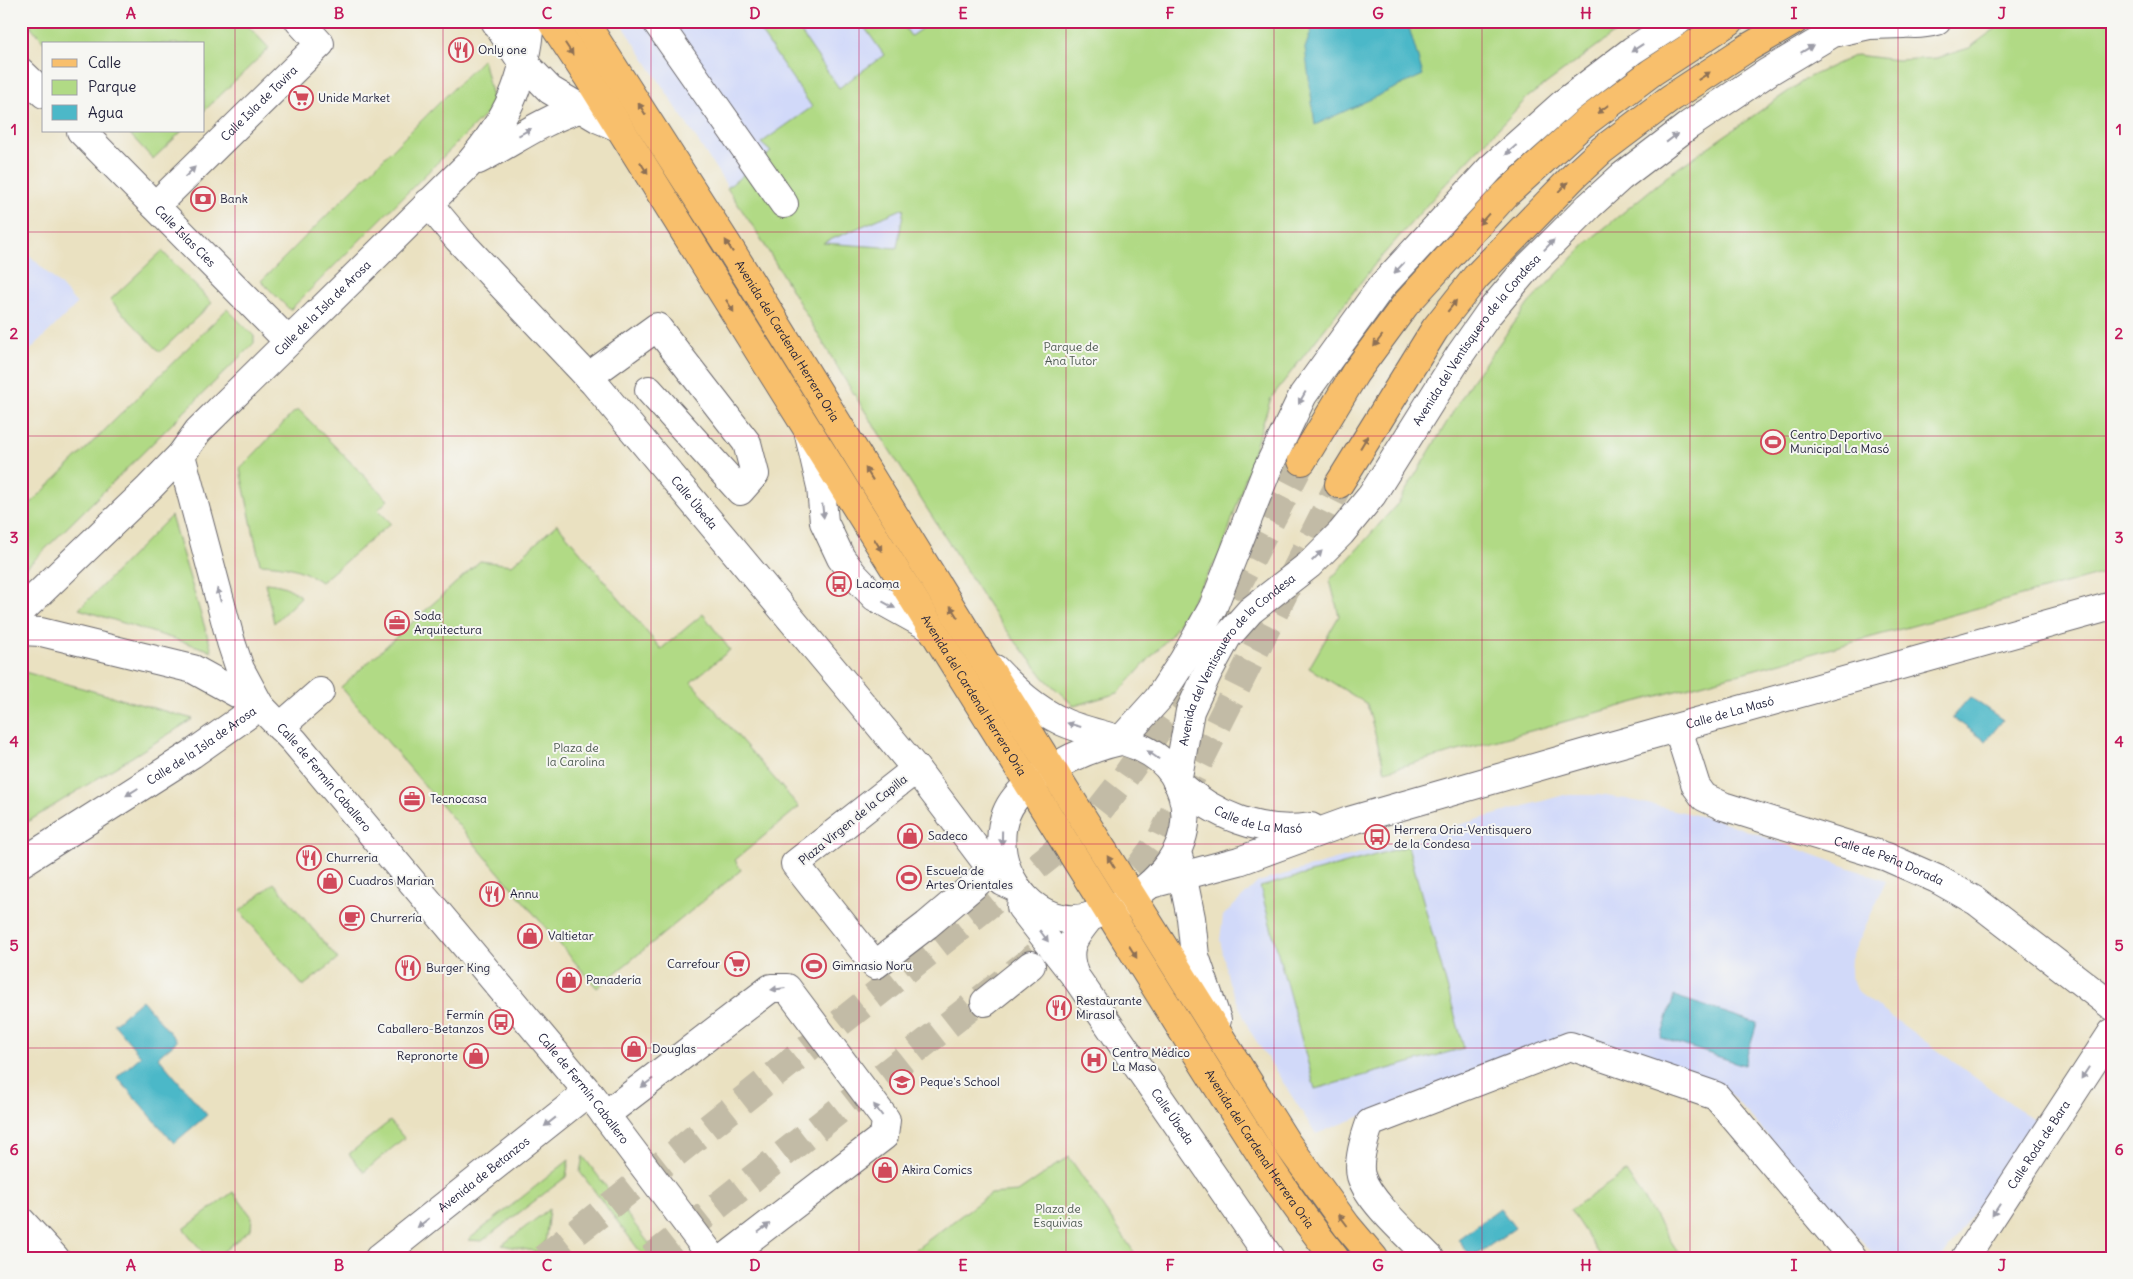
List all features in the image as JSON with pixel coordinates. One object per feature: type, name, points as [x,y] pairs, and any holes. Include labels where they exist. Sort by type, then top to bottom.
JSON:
[{"type":"main road","name":"Avenida del Cardenal Herrera Oria","points":[[551,21],[588,77],[931,628],[1024,789],[1099,913],[1275,1177],[1335,1258]]},
{"type":"main road","points":[[1302,461],[1355,372],[1405,305],[1505,196],[1583,124],[1652,72],[1730,21]]},
{"type":"main road","points":[[1339,484],[1435,329],[1476,277],[1574,176],[1602,150],[1671,98],[1749,47],[1794,21]]},
{"type":"main road","name":"Avenida del Cardenal Herrera Oria","points":[[587,26],[732,252],[1052,769],[1142,891],[1239,1067],[1286,1142],[1347,1226],[1374,1258]]},
{"type":"street","name":"Calle Isla de Tavira","points":[[155,206],[320,44],[298,21]]},
{"type":"street","points":[[521,76],[530,21]]},
{"type":"street","points":[[656,21],[784,204]]},
{"type":"street","points":[[1120,741],[1158,699],[1183,661],[1213,607],[1267,470],[1303,395],[1380,288],[1491,168],[1565,102],[1633,50],[1678,21]]},
{"type":"street","name":"Avenida del Ventisquero de la Condesa","points":[[1177,782],[1190,711],[1227,637],[1250,611],[1309,565],[1341,533],[1372,495],[1461,353],[1489,313],[1545,249],[1621,177],[1688,125],[1768,72],[1833,33],[1853,27],[1869,25],[1902,22],[1926,24],[1937,21]]},
{"type":"street","name":"Avenida del Cardenal Herrera Oria","points":[[579,108],[585,97],[593,60],[587,26]]},
{"type":"street","points":[[501,31],[521,76],[550,90],[599,119],[618,127]]},
{"type":"street","points":[[21,72],[42,92]]},
{"type":"street","name":"Calle de la Isla de Arosa","points":[[21,611],[111,526],[181,454],[198,431],[468,165],[498,127],[521,76]]},
{"type":"street","name":"Calle de la Isla de Arosa","points":[[468,165],[502,148],[538,125],[579,108]]},
{"type":"street","name":"Calle Islas Cíes","points":[[82,132],[288,341]]},
{"type":"street","name":"Calle Úbeda","points":[[428,203],[458,239],[588,377],[764,585],[916,770],[992,870],[1003,882],[1020,892],[1021,906],[1075,976],[1270,1258]]},
{"type":"street","points":[[588,377],[657,328],[747,443],[755,474],[740,491],[649,390]]},
{"type":"street","name":"Avenida del Cardenal Herrera Oria","points":[[807,429],[815,457],[824,522],[837,551],[853,574],[875,597],[931,628]]},
{"type":"street","name":"Calle de la Isla de Arosa","points":[[21,863],[192,754],[260,706],[240,669],[231,642],[181,454]]},
{"type":"street","name":"Calle de La Masó","points":[[1142,891],[1180,863],[1239,861],[1349,821],[2112,606]]},
{"type":"street","name":"Calle de Fermín Caballero","points":[[21,631],[41,632],[193,669],[260,706],[294,741],[588,1092],[713,1258]]},
{"type":"street","name":"Avenida del Cardenal Herrera Oria","points":[[980,654],[1037,708],[1064,722],[1134,745],[1158,758],[1172,773],[1185,803],[1186,814],[1180,863],[1191,918],[1195,956],[1212,1008],[1239,1067]]},
{"type":"street","points":[[280,727],[320,692]]},
{"type":"street","name":"Calle de Peña Dorada","points":[[1678,728],[1696,786],[1704,797],[1723,806],[1887,857],[1937,879],[1976,901],[2112,1006]]},
{"type":"street","name":"Avenida del Cardenal Herrera Oria","points":[[1020,892],[1002,854],[1002,827],[1006,813],[1024,789],[1052,769],[1085,751],[1120,741]]},
{"type":"street","name":"Plaza Virgen de la Capilla","points":[[916,770],[795,864],[875,966],[992,870]]},
{"type":"street","name":"Calle de La Masó","points":[[1177,782],[1194,797],[1210,807],[1231,817],[1256,825],[1278,829],[1304,828],[1349,821]]},
{"type":"street","name":"Calle Úbeda","points":[[949,812],[959,821],[974,824],[1024,789]]},
{"type":"street","name":"Calle de La Masó","points":[[1191,918],[1209,888],[1239,861]]},
{"type":"street","points":[[1020,892],[1050,915],[1063,918],[1099,913],[1142,891]]},
{"type":"street","name":"Calle Úbeda","points":[[1075,976],[1069,960],[1071,945],[1076,934],[1099,913]]},
{"type":"street","points":[[985,1002],[1031,966]]},
{"type":"street","points":[[605,1115],[771,988],[787,988],[886,1120],[884,1136],[725,1258]]},
{"type":"street","name":"Calle Roda de Bara","points":[[1965,1258],[2112,1033]]},
{"type":"street","points":[[1430,1258],[1371,1195],[1361,1175],[1362,1145],[1370,1123],[1570,1046],[1716,1096],[1853,1258]]},
{"type":"street","name":"Avenida de Betanzos","points":[[379,1258],[588,1092]]},
{"type":"street","points":[[21,1221],[56,1258]]},
{"type":"shaded area","points":[[620,21],[1099,21],[897,248],[822,243],[758,234]]},
{"type":"shaded area","points":[[21,247],[77,304],[21,359]]},
{"type":"shaded area","points":[[1564,795],[1598,795],[1626,799],[1718,820],[1886,881],[1851,958],[1850,974],[1854,985],[1860,994],[2035,1121],[1942,1258],[1877,1258],[1723,1086],[1567,1035],[1316,1134],[1250,1031],[1229,983],[1220,940],[1223,916],[1258,882]]},
{"type":"green space","points":[[26,21],[243,21],[269,48],[205,110],[205,42],[44,42]]},
{"type":"green space","name":"Parque de Ana Tutor","points":[[753,21],[793,21],[839,88],[884,55],[860,21],[900,21],[911,36],[932,21],[1631,21],[1528,97],[1441,189],[1375,264],[1271,398],[1222,551],[1172,634],[1118,693],[1074,706],[1044,678],[994,614],[847,383],[758,234],[727,188],[771,152],[761,143],[812,107]],"holes":[[[904,208],[897,248],[823,243]]]},
{"type":"green space","name":"Centro Deportivo Municipal La Masó","points":[[2006,21],[2112,21],[2112,571],[1385,771],[1367,704],[1309,668],[1339,616],[1330,580],[1399,502],[1471,382],[1529,303],[1591,239],[1671,173],[1809,77],[1856,55],[1897,60],[1937,58],[1969,48]]},
{"type":"green space","points":[[483,59],[494,106],[290,310],[261,281]]},
{"type":"green space","points":[[128,132],[181,132],[153,159]]},
{"type":"green space","points":[[162,251],[212,303],[160,352],[110,300]]},
{"type":"green space","points":[[227,309],[254,336],[254,343],[21,573],[21,513]]},
{"type":"green space","points":[[299,410],[388,500],[378,510],[391,523],[321,582],[306,573],[292,568],[260,564],[240,469],[294,412]]},
{"type":"green space","points":[[171,516],[212,651],[79,609]]},
{"type":"green space","name":"Plaza de la Carolina","points":[[557,524],[661,649],[703,614],[730,650],[691,682],[799,807],[735,860],[741,870],[597,988],[341,687],[480,561],[512,565]]},
{"type":"green space","points":[[265,583],[284,587],[301,597],[274,623]]},
{"type":"green space","points":[[21,671],[193,719],[21,826]]},
{"type":"green space","points":[[1408,846],[1464,1048],[1315,1089],[1260,887]]},
{"type":"green space","points":[[274,883],[338,959],[303,986],[240,911]]},
{"type":"green space","points":[[390,1121],[404,1138],[364,1172],[349,1154]]},
{"type":"green space","points":[[583,1156],[660,1258],[645,1258],[580,1172]]},
{"type":"green space","name":"Plaza de Esquivias","points":[[1069,1157],[1138,1258],[904,1258],[990,1194],[1018,1192]]},
{"type":"green space","points":[[569,1160],[566,1177],[482,1241],[468,1240]]},
{"type":"green space","points":[[1626,1172],[1682,1258],[1602,1258],[1570,1210]]},
{"type":"green space","points":[[233,1192],[252,1217],[251,1229],[215,1258],[206,1256],[184,1229]]},
{"type":"green space","points":[[549,1209],[544,1253],[502,1245]]},
{"type":"water","points":[[1315,21],[1407,21],[1423,75],[1315,125],[1305,48]]},
{"type":"water","points":[[1970,697],[2003,720],[1986,741],[1952,717]]},
{"type":"water","points":[[1674,996],[1757,1023],[1744,1065],[1661,1038]]},
{"type":"water","points":[[142,1000],[177,1041],[158,1057],[207,1115],[174,1143],[117,1077],[141,1056],[114,1024]]},
{"type":"water","points":[[1500,1208],[1515,1228],[1472,1258],[1458,1239]]},
{"type":"tunnel","points":[[544,1258],[1050,856],[1097,813],[1123,780],[1174,707],[1302,461]]},
{"type":"tunnel","points":[[1105,899],[1138,869],[1161,838],[1339,484]]},
{"type":"tunnel","points":[[651,1258],[1069,930]]},
{"type":"place","name":"Only one","points":[[461,50]]},
{"type":"place","name":"Unide Market","points":[[301,98]]},
{"type":"place","name":"Bank","points":[[203,199]]},
{"type":"place","name":"Centro Deportivo Municipal La Masó","points":[[1773,442]]},
{"type":"place","name":"Lacoma","points":[[839,584]]},
{"type":"place","name":"Soda Arquitectura","points":[[397,623]]},
{"type":"place","name":"Tecnocasa","points":[[412,799]]},
{"type":"place","name":"Sadeco","points":[[910,836]]},
{"type":"place","name":"Herrera Oria-Ventisquero de la Condesa","points":[[1377,837]]},
{"type":"place","name":"Churreria","points":[[309,858]]},
{"type":"place","name":"Escuela de Artes Orientales","points":[[909,878]]},
{"type":"place","name":"Cuadros Marian","points":[[330,881]]},
{"type":"place","name":"Annu","points":[[492,894]]},
{"type":"place","name":"Churrería","points":[[352,918]]},
{"type":"place","name":"Valtietar","points":[[530,936]]},
{"type":"place","name":"Carrefour","points":[[737,964]]},
{"type":"place","name":"Gimnasio Noru","points":[[814,966]]},
{"type":"place","name":"Burger King","points":[[408,968]]},
{"type":"place","name":"Panadería","points":[[569,980]]},
{"type":"place","name":"Restaurante Mirasol","points":[[1059,1008]]},
{"type":"place","name":"Fermín Caballero-Betanzos","points":[[501,1022]]},
{"type":"place","name":"Douglas","points":[[634,1049]]},
{"type":"place","name":"Repronorte","points":[[476,1056]]},
{"type":"place","name":"Centro Médico La Maso","points":[[1094,1060]]},
{"type":"place","name":"Peque's School","points":[[902,1082]]},
{"type":"place","name":"Akira Comics","points":[[885,1170]]}]
